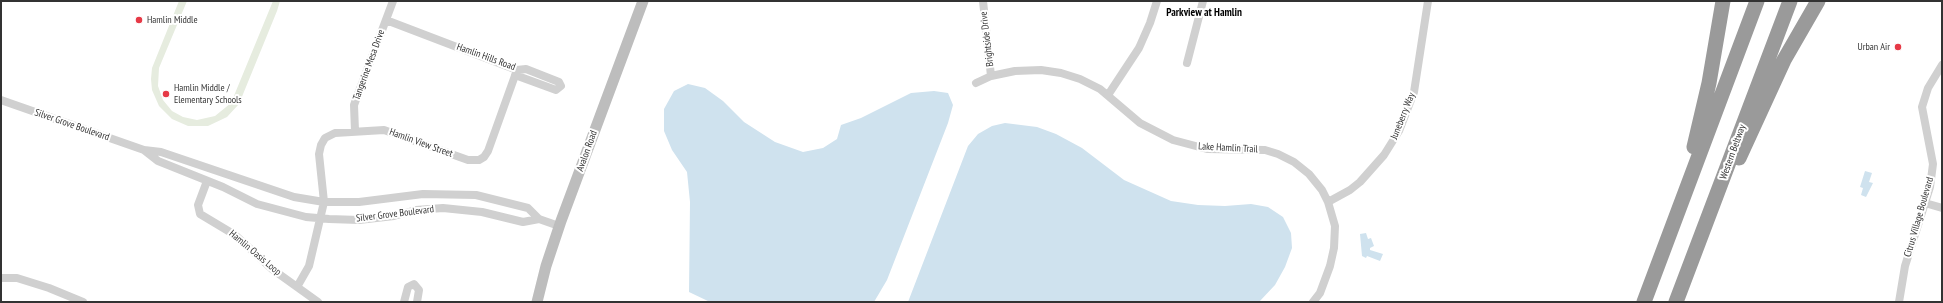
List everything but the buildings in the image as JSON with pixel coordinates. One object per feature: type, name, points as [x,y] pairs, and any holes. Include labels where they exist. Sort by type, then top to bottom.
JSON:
[{"type":"highway","points":[[1665,247],[1691,156],[1709,83],[1723,1]]},
{"type":"highway","points":[[1644,302],[1756,1]]},
{"type":"highway","name":"Western Beltway","points":[[1676,302],[1790,1]]},
{"type":"highway","points":[[1707,221],[1750,137],[1784,60],[1818,1]]},
{"type":"main road","name":"Avalon Road","points":[[537,302],[559,226],[643,1]]},
{"type":"street","name":"Tangerine Mesa Drive","points":[[355,131],[354,105],[393,1]]},
{"type":"street","name":"Brightside Drive","points":[[982,1],[991,76]]},
{"type":"street","points":[[1108,95],[1142,42],[1157,1]]},
{"type":"street","points":[[1187,63],[1203,1]]},
{"type":"street","name":"Juneberry Way","points":[[1328,202],[1350,190],[1364,178],[1384,155],[1399,131],[1414,92],[1428,1]]},
{"type":"street","name":"Hamlin Hills Road","points":[[386,20],[516,73]]},
{"type":"street","name":"Citrus Village Boulevard","points":[[1899,302],[1905,266],[1925,203],[1933,164],[1922,107],[1926,92],[1942,65]]},
{"type":"street","name":"Lake Hamlin Trail","points":[[976,83],[991,76],[1020,70],[1056,72],[1085,81],[1108,95],[1140,123],[1179,142],[1214,149],[1258,150],[1284,156],[1299,165],[1318,184],[1328,202],[1335,226],[1334,248],[1320,293],[1313,302]]},
{"type":"street","name":"Hamlin View Street","points":[[297,288],[309,266],[321,218],[324,202],[319,154],[321,143],[327,136],[355,131],[389,130],[468,160],[479,160],[484,158],[488,151],[516,73]]},
{"type":"street","name":"Silver Grove Boulevard","points":[[1,100],[144,150],[161,152],[286,195],[324,202],[359,202],[424,194],[463,194],[495,199],[528,208],[539,219],[559,226]]},
{"type":"street","name":"Silver Grove Boulevard","points":[[144,150],[158,161],[267,207],[321,218],[372,218],[416,210],[443,208],[482,212],[523,222],[539,219]]},
{"type":"street","name":"Hamlin Oasis Loop","points":[[206,181],[198,205],[200,214],[235,235],[297,288],[318,302]]},
{"type":"street","points":[[1925,203],[1942,208]]},
{"type":"street","points":[[1,278],[17,278],[49,288],[83,302]]},
{"type":"street","points":[[404,302],[408,287],[414,284],[419,290],[417,302]]},
{"type":"shaded area","points":[[179,1],[187,1],[159,68],[158,86],[163,100],[172,111],[183,117],[197,120],[215,116],[231,103],[273,1],[280,1],[239,104],[227,117],[208,126],[188,126],[172,119],[159,106],[152,90],[152,68]]},
{"type":"water","points":[[688,84],[705,88],[723,101],[744,122],[775,142],[803,152],[823,148],[837,139],[841,125],[861,118],[911,93],[934,91],[948,93],[953,105],[948,123],[887,280],[874,302],[710,302],[689,292],[690,202],[687,172],[672,150],[664,131],[664,109],[674,91]]},
{"type":"water","points":[[1005,123],[1037,127],[1056,134],[1082,148],[1124,180],[1171,201],[1198,205],[1225,206],[1251,204],[1268,207],[1283,217],[1291,233],[1292,248],[1285,267],[1275,285],[1259,302],[908,302],[968,146],[978,134],[992,126]]},
{"type":"water","points":[[1865,171],[1872,173],[1869,182],[1873,183],[1866,197],[1861,195],[1863,188],[1860,187]]},
{"type":"water","points":[[1366,233],[1368,239],[1371,238],[1374,246],[1370,248],[1370,250],[1383,254],[1380,261],[1367,256],[1366,258],[1362,256],[1360,234]]},
{"type":"place","name":"Hamlin Middle","points":[[139,20]]},
{"type":"place","name":"Urban Air","points":[[1898,47]]},
{"type":"place","name":"Hamlin Middle / Elementary Schools","points":[[166,94]]},
{"type":"district","name":"Parkview at Hamlin","points":[[1204,13]]}]
